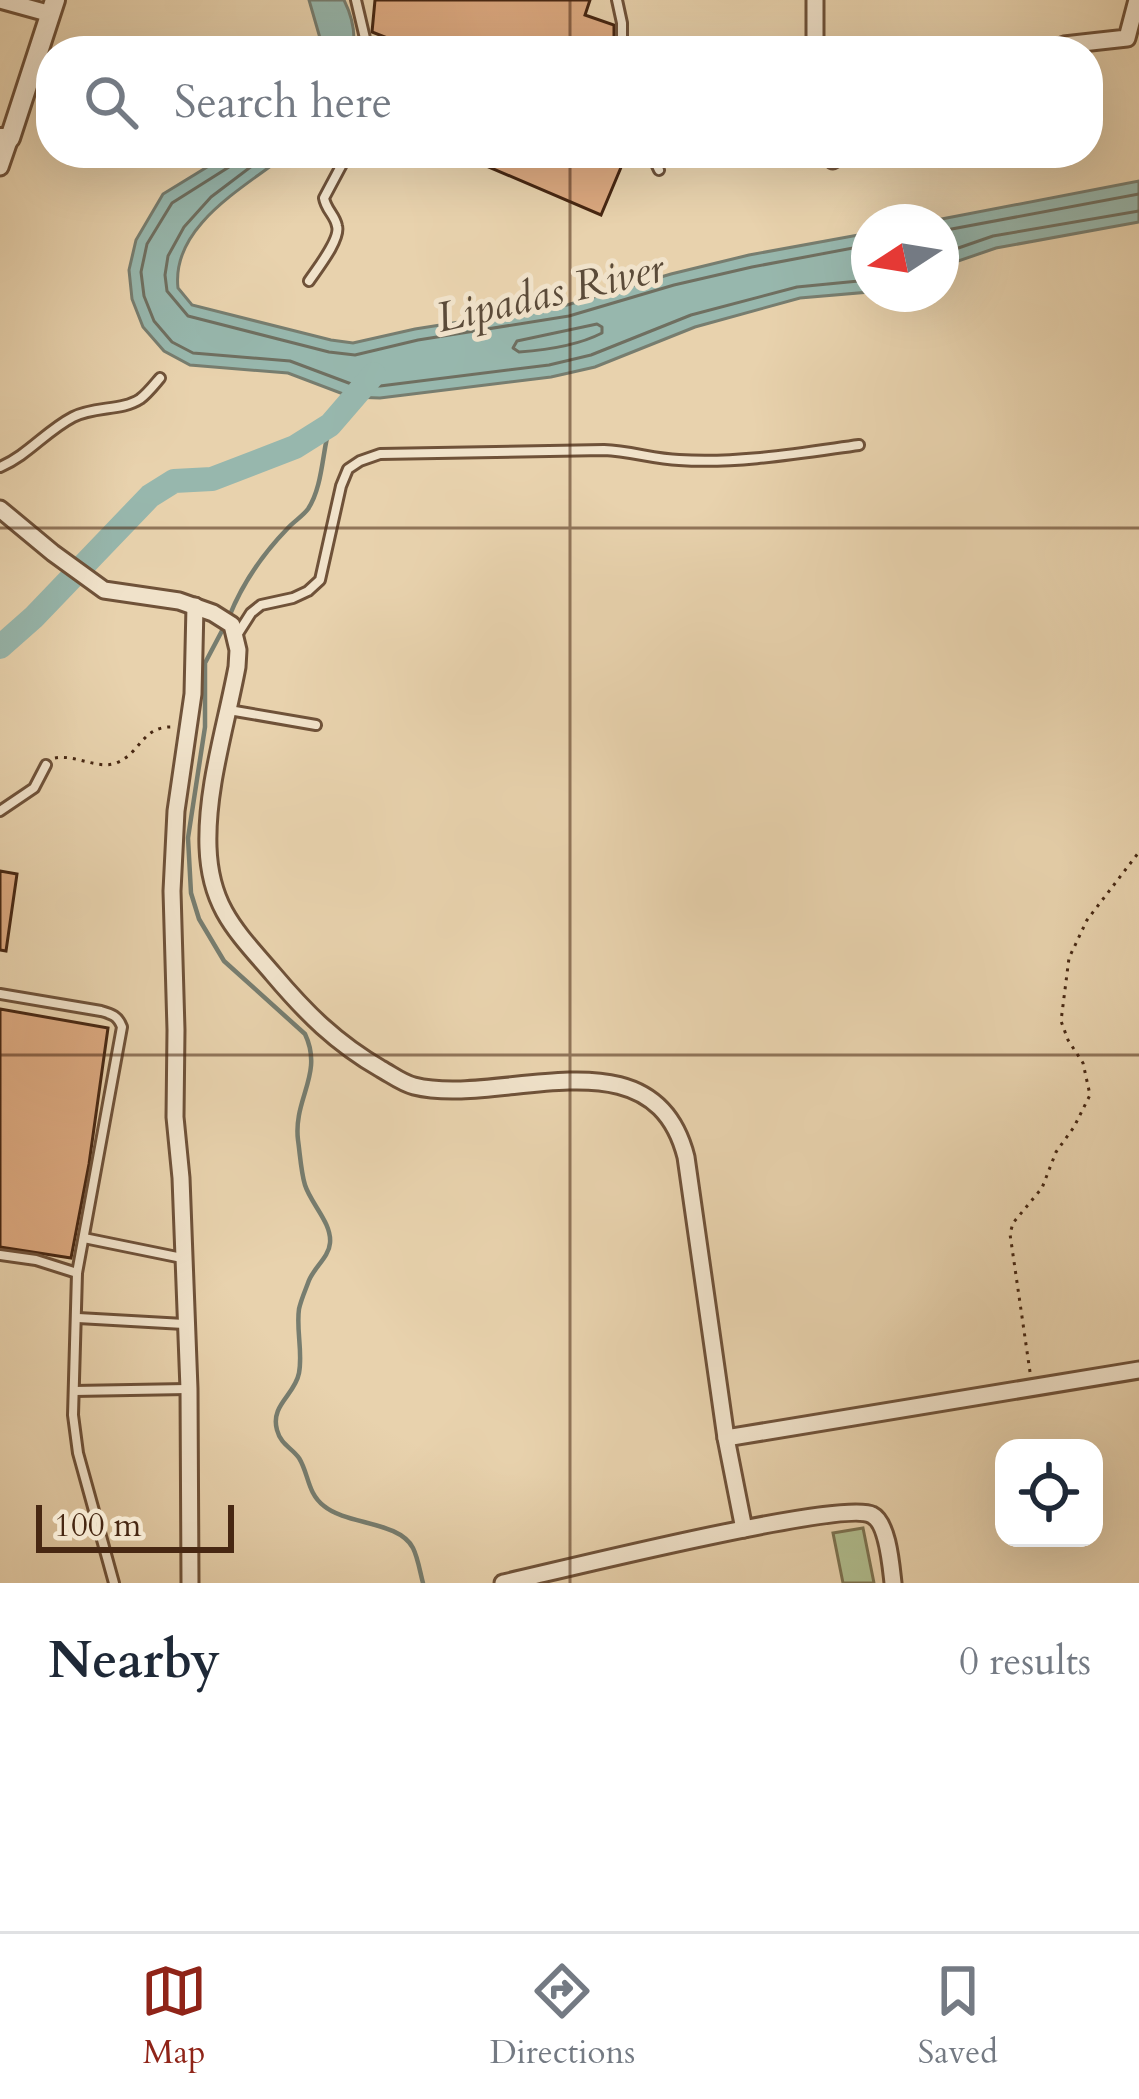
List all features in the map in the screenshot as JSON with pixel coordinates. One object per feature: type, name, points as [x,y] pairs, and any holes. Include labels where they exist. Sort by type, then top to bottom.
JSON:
[{"type":"street","points":[[815,0],[815,36]]},
{"type":"street","points":[[1103,41],[1127,38],[1137,0]]},
{"type":"street","points":[[0,1],[53,7],[42,36]]},
{"type":"street","points":[[0,167],[5,138],[36,53]]},
{"type":"street","points":[[0,509],[111,593],[162,597],[195,606],[230,626],[237,668],[212,792],[208,846],[212,881],[220,908],[235,929],[346,1049],[408,1085],[461,1090],[583,1079],[642,1094],[672,1119],[686,1156],[726,1438],[744,1529]]},
{"type":"street","points":[[190,1583],[189,1388],[175,1117],[172,890],[176,811],[196,650],[195,606]]},
{"type":"street","points":[[726,1438],[1139,1370]]},
{"type":"street","points":[[502,1583],[844,1511],[878,1519],[893,1583]]},
{"type":"lane","points":[[356,0],[364,36]]},
{"type":"lane","points":[[617,0],[622,36]]},
{"type":"lane","points":[[309,281],[337,238],[337,224],[324,199],[340,168]]},
{"type":"lane","points":[[0,467],[76,416],[134,403],[160,378]]},
{"type":"lane","points":[[230,626],[261,605],[293,598],[320,580],[340,486],[348,470],[380,454],[604,450],[681,460],[859,445]]},
{"type":"lane","points":[[229,710],[316,725]]},
{"type":"lane","points":[[0,811],[34,788],[46,765]]},
{"type":"lane","points":[[0,994],[101,1012],[120,1019],[122,1027],[77,1273],[73,1432],[114,1583]]},
{"type":"lane","points":[[84,1238],[183,1258]]},
{"type":"lane","points":[[0,1255],[77,1273]]},
{"type":"lane","points":[[78,1318],[186,1324]]},
{"type":"lane","points":[[74,1390],[189,1388]]},
{"type":"path","points":[[46,765],[64,756],[116,763],[155,729],[189,730]]},
{"type":"path","points":[[1032,1387],[1010,1234],[1013,1223],[1042,1188],[1056,1152],[1090,1095],[1084,1063],[1061,1021],[1070,958],[1087,920],[1139,852]]},
{"type":"green space","points":[[863,1528],[874,1583],[843,1583],[833,1533]]},
{"type":"water","points":[[309,0],[344,0],[354,36],[319,36]]},
{"type":"water","points":[[205,168],[268,168],[199,227],[186,245],[178,288],[192,305],[353,343],[567,305],[749,255],[851,236],[851,294],[800,298],[695,327],[595,367],[551,377],[380,398],[351,397],[288,373],[190,365],[164,351],[143,327],[132,299],[129,270],[136,240],[163,194]]},
{"type":"water","points":[[1139,181],[1139,222],[996,248],[959,261],[959,216]]},
{"type":"building","points":[[375,0],[590,0],[585,15],[614,25],[614,36],[382,36],[372,32]]},
{"type":"building","points":[[491,168],[621,168],[601,215]]},
{"type":"building","points":[[0,871],[17,874],[6,951],[0,950]]},
{"type":"building","points":[[0,1009],[108,1028],[71,1258],[0,1247]]},
{"type":"waterway","points":[[0,647],[150,496],[174,481],[212,479],[295,447],[330,425],[374,374]]},
{"type":"waterway","points":[[229,617],[261,560],[313,500],[330,425]]},
{"type":"waterway","points":[[224,627],[205,663],[205,727],[188,838],[191,893],[199,919],[224,961],[305,1034],[311,1062],[298,1125],[301,1163],[305,1185],[330,1236],[329,1248],[300,1306],[299,1373],[277,1414],[277,1430],[299,1458],[318,1501],[334,1512],[406,1539],[415,1552],[423,1583]]},
{"type":"water label","name":"Lipadas River","points":[[550,293]]}]
